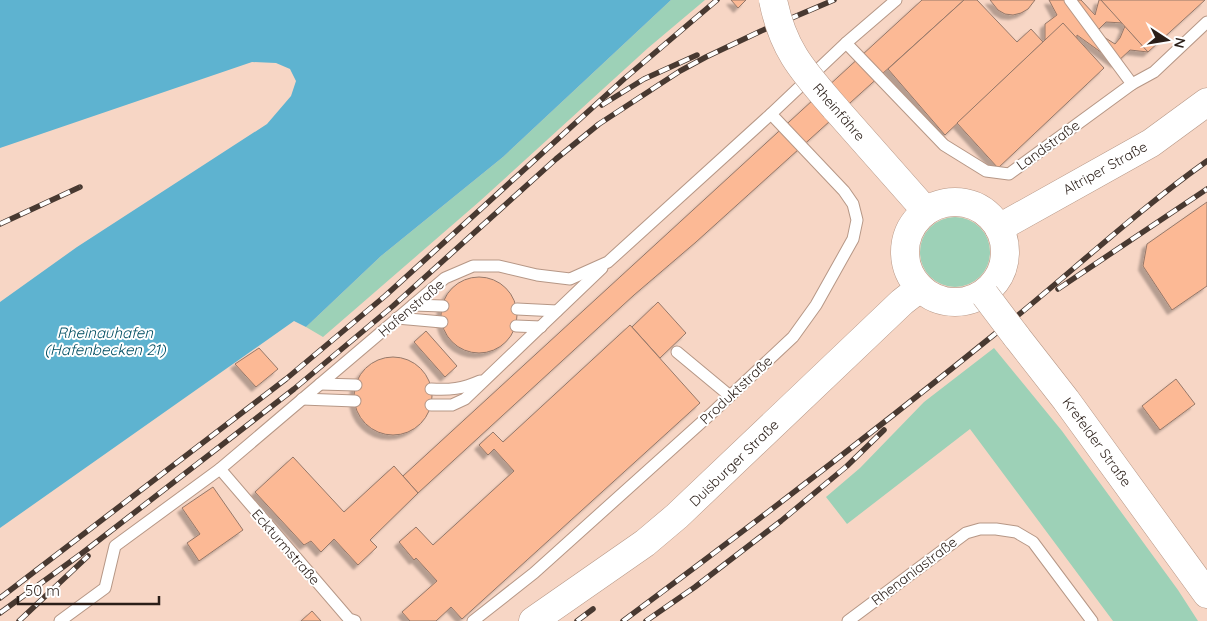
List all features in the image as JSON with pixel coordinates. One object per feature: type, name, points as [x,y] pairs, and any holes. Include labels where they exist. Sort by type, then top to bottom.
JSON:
[{"type":"street","name":"Rheinfähre","points":[[773,0],[778,24],[789,50],[804,72],[926,211]]},
{"type":"street","name":"Altriper Straße","points":[[999,228],[1151,143],[1207,102]]},
{"type":"street","points":[[947,203],[970,204],[989,216],[999,228],[1005,249],[1004,262],[996,279],[984,294],[959,302],[946,302],[933,297],[920,288],[912,279],[906,265],[905,250],[908,235],[915,222],[926,211],[947,203]]},
{"type":"street","name":"Duisburger Straße","points":[[533,621],[645,543],[678,516],[902,302],[920,288]]},
{"type":"street","name":"Krefelder Straße","points":[[984,294],[1066,400],[1207,594]]},
{"type":"lane","name":"Hafenstraße","points":[[60,621],[105,588],[115,546],[220,469],[445,278],[473,266],[499,266],[537,275],[570,279],[608,262],[846,43],[896,0]]},
{"type":"lane","points":[[1070,0],[1132,84]]},
{"type":"lane","name":"Landstraße","points":[[846,43],[944,145],[986,171],[1009,174],[1132,84],[1154,72],[1207,22]]},
{"type":"lane","name":"Produktstraße","points":[[473,621],[534,573],[730,396],[793,337],[816,305],[853,239],[857,220],[853,204],[844,191],[771,114]]},
{"type":"lane","points":[[431,405],[452,405],[465,399],[608,262]]},
{"type":"lane","points":[[414,305],[443,306]]},
{"type":"lane","points":[[517,309],[557,311]]},
{"type":"lane","points":[[397,318],[442,322]]},
{"type":"lane","points":[[516,326],[541,327]]},
{"type":"lane","points":[[677,352],[730,396]]},
{"type":"lane","points":[[431,389],[450,390],[464,388],[487,378]]},
{"type":"lane","points":[[320,384],[356,385]]},
{"type":"lane","points":[[302,399],[355,401]]},
{"type":"lane","name":"Eckturmstraße","points":[[220,469],[348,619],[355,621]]},
{"type":"lane","name":"Rhenaniastraße","points":[[848,621],[966,533],[980,529],[996,529],[1016,532],[1033,542],[1092,621]]},
{"type":"green space","points":[[671,0],[705,0],[648,48],[480,201],[323,337],[306,327],[381,256],[503,157]]},
{"type":"green space","points":[[955,217],[968,220],[980,227],[987,239],[990,252],[987,265],[980,277],[968,284],[955,287],[942,284],[930,277],[923,265],[920,252],[923,239],[930,227],[942,220]]},
{"type":"green space","points":[[994,348],[1062,431],[1178,590],[1198,621],[1113,621],[970,429],[847,524],[826,497],[860,468],[924,402]]},
{"type":"water","name":"Rheinauhafen (Hafenbecken 21)","points":[[0,0],[671,0],[503,157],[381,256],[306,327],[294,321],[0,528],[0,302],[77,247],[267,124],[291,96],[296,81],[290,69],[276,63],[252,62],[0,148]]},
{"type":"building","points":[[731,0],[746,0],[738,8]]},
{"type":"building","points":[[922,0],[964,0],[696,242],[634,295],[418,493],[403,476]]},
{"type":"building","points":[[964,0],[977,0],[1017,42],[1031,29],[1043,42],[945,135],[888,69]]},
{"type":"building","points":[[990,0],[1035,0],[1028,9],[1013,15],[1005,14],[998,10]]},
{"type":"building","points":[[1049,0],[1081,0],[1095,15],[1099,0],[1101,0],[1123,23],[1106,22],[1096,32],[1115,44],[1125,26],[1148,52],[1130,50],[1116,63],[1077,35],[1075,88],[1045,114],[1023,90],[1045,70],[1045,24],[1057,15]]},
{"type":"building","points":[[1101,0],[1205,0],[1148,52]]},
{"type":"building","points":[[1063,23],[1104,68],[998,168],[957,123]]},
{"type":"building","points":[[1207,202],[1207,286],[1172,310],[1143,266],[1147,244]]},
{"type":"building","points":[[479,277],[494,280],[506,288],[514,300],[517,315],[514,330],[506,342],[494,350],[479,353],[464,350],[452,342],[444,330],[441,315],[444,300],[452,288],[464,280]]},
{"type":"building","points":[[658,302],[686,333],[660,358],[632,327]]},
{"type":"building","points":[[630,325],[700,403],[462,619],[451,607],[436,621],[410,621],[402,612],[437,581],[416,558],[414,560],[399,542],[416,527],[433,545],[514,471],[494,449],[488,455],[479,445],[493,432],[503,442]]},
{"type":"building","points":[[426,331],[457,366],[445,377],[414,342]]},
{"type":"building","points":[[259,348],[278,369],[256,387],[235,364]]},
{"type":"building","points":[[393,357],[408,360],[420,369],[429,381],[432,396],[429,411],[420,423],[408,432],[393,435],[378,432],[366,423],[357,411],[354,396],[357,381],[366,369],[378,360]]},
{"type":"building","points":[[1176,379],[1195,404],[1160,430],[1142,406]]},
{"type":"building","points":[[293,457],[344,512],[394,466],[418,493],[370,540],[377,547],[358,565],[334,539],[321,552],[311,541],[304,545],[255,492]]},
{"type":"building","points":[[213,487],[243,530],[199,561],[187,543],[200,534],[182,508]]},
{"type":"building","points":[[312,611],[321,621],[301,621]]},
{"type":"railway","points":[[0,598],[286,379],[385,296],[624,79],[717,0]]},
{"type":"railway","points":[[0,613],[81,554],[294,389],[393,306],[556,159],[599,124],[680,71],[706,57],[834,0]]},
{"type":"railway","points":[[602,105],[644,79],[697,55]]},
{"type":"railway","points":[[623,621],[770,511],[915,398],[1011,321],[1156,199],[1207,161]]},
{"type":"railway","points":[[0,224],[80,187]]},
{"type":"railway","points":[[1058,289],[1207,189]]},
{"type":"railway","points":[[646,621],[695,587],[781,521],[847,466],[884,430]]},
{"type":"railway","points":[[19,621],[88,556]]},
{"type":"railway","points":[[577,621],[593,609]]}]
